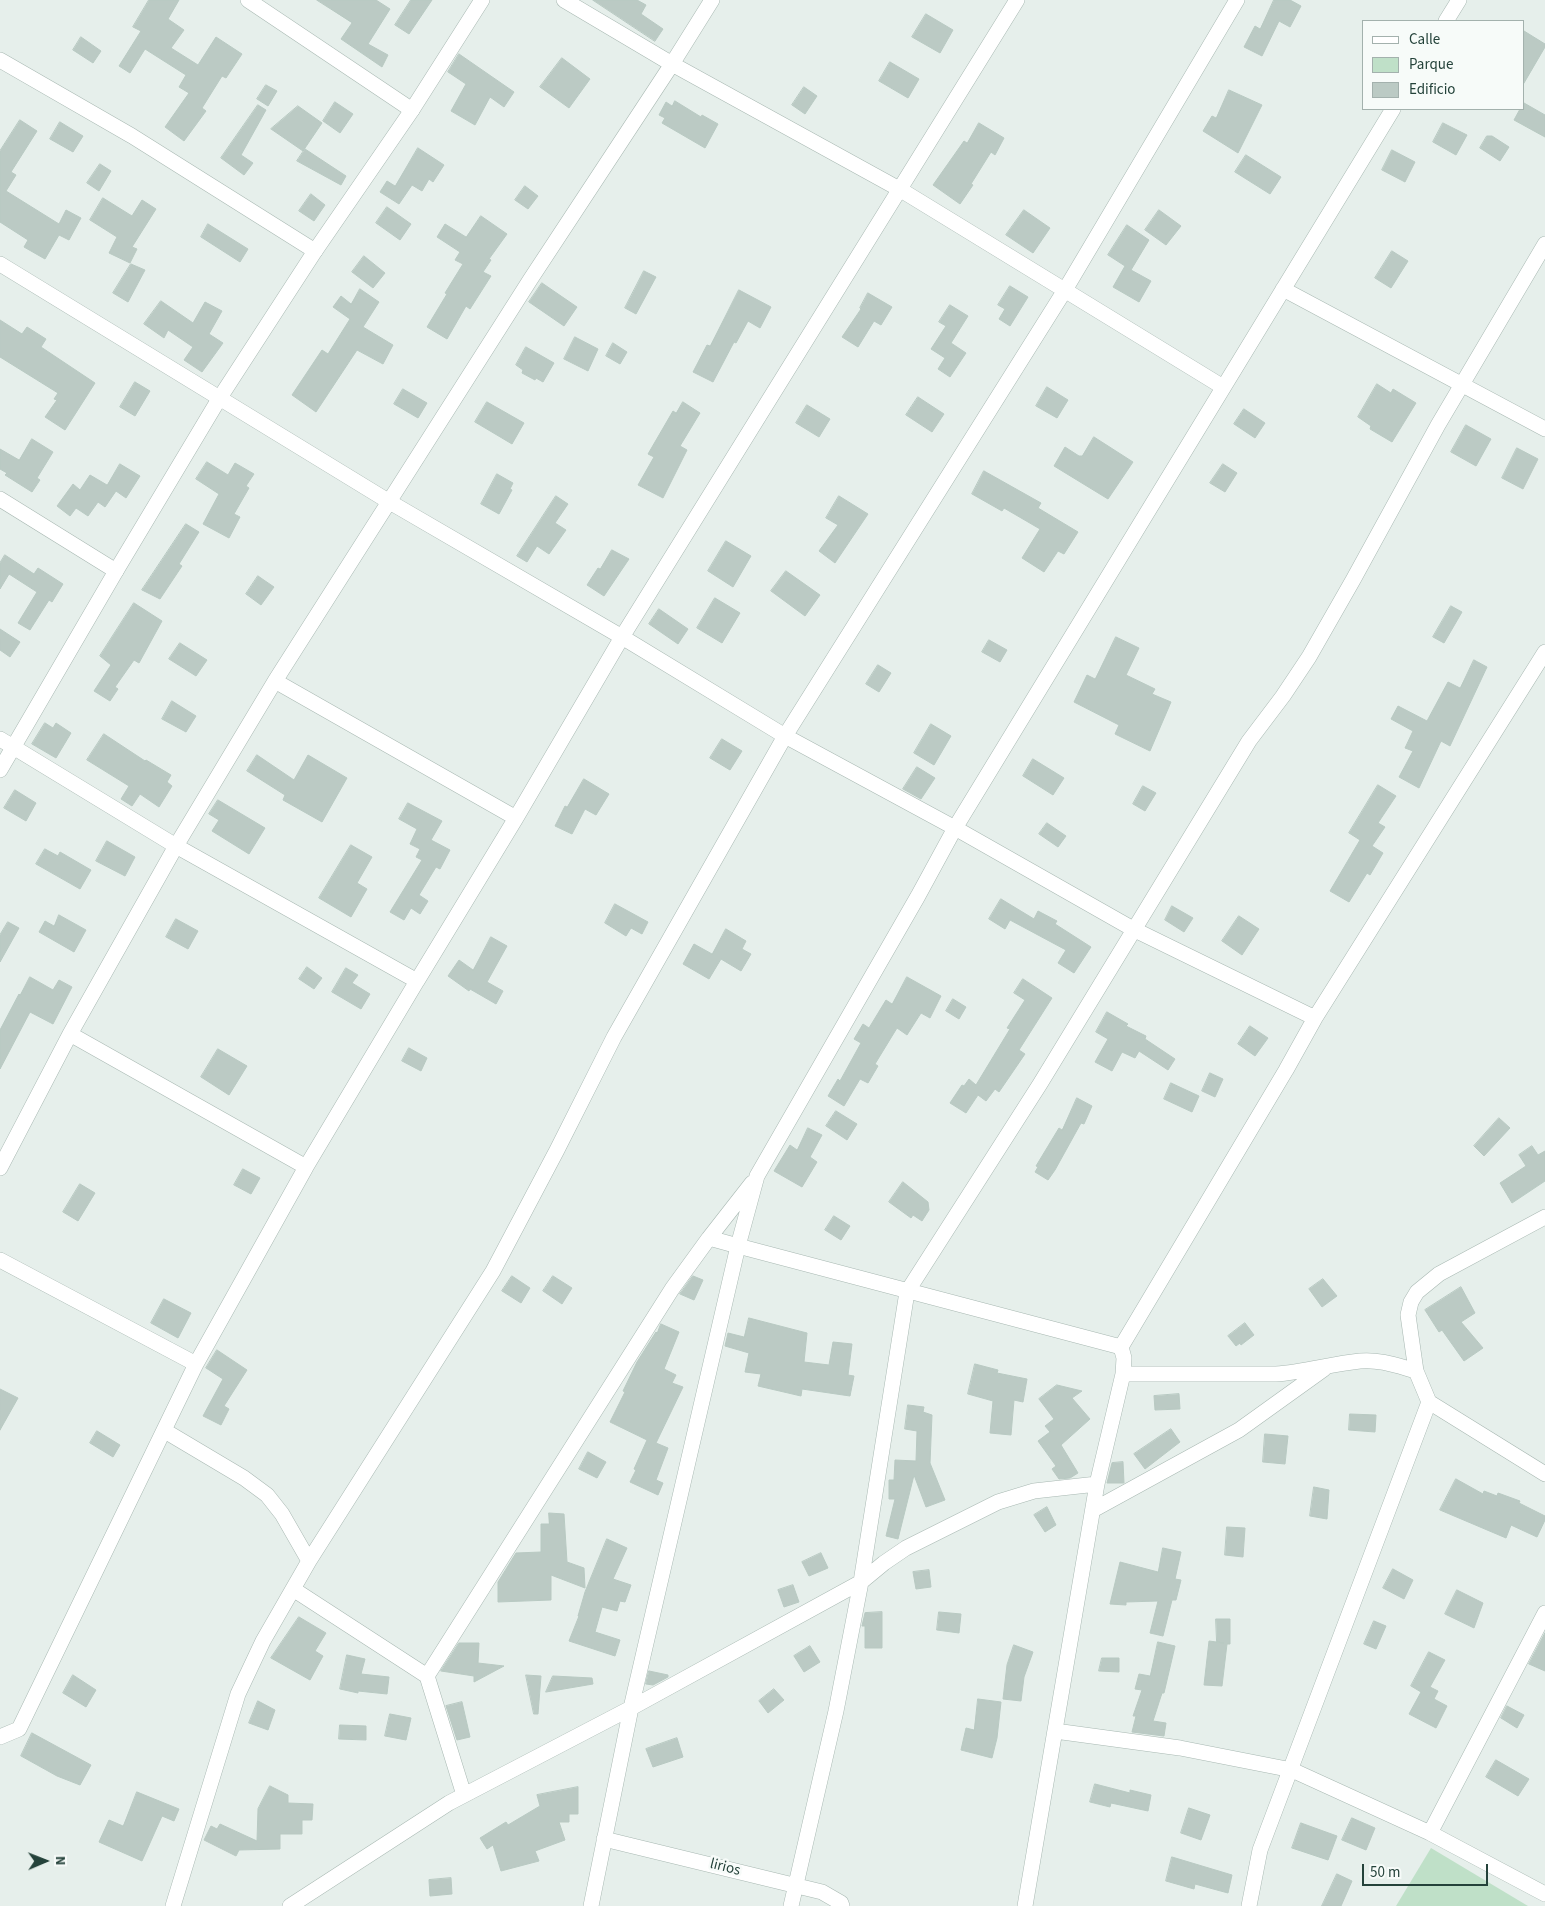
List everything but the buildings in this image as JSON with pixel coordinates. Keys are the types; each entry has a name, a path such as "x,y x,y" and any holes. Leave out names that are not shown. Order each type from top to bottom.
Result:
{"street":[{"path":"248,0 412,110"},
{"path":"0,770 6,743 116,571 219,399 316,251 412,110 482,0"},
{"path":"564,0 672,64 901,190 1223,387"},
{"path":"0,1168 70,1034 176,846 275,680 530,280 712,0"},
{"path":"0,1737 19,1729 196,1364 306,1168 622,637 901,190 1017,0"},
{"path":"173,1906 238,1694 263,1641 309,1561 493,1271 557,1150 614,1036 785,736 1065,290 1237,0"},
{"path":"1447,20 1460,0"},
{"path":"0,60 132,136 316,251"},
{"path":"427,1676 672,1289 757,1176 955,828 1392,110"},
{"path":"791,1906 836,1710 860,1582 908,1292 1040,1084 1248,741 1284,696 1309,657 1462,383 1545,244"},
{"path":"0,264 388,501 622,637 785,736 955,828 1133,929 1315,1018"},
{"path":"1283,289 1545,429"},
{"path":"0,499 116,571"},
{"path":"1024,1906 1097,1484 1123,1374 1124,1358 1121,1347 1315,1018 1545,652"},
{"path":"275,680 516,818"},
{"path":"6,743 176,846 417,981"},
{"path":"70,1034 306,1168"},
{"path":"591,1906 631,1708 738,1246 757,1176"},
{"path":"1545,1217 1439,1274 1417,1292 1411,1302 1408,1315 1416,1371 1429,1402 1545,1474"},
{"path":"709,1238 1121,1347"},
{"path":"0,1260 196,1364"},
{"path":"1123,1374 1276,1374 1301,1372 1361,1360 1391,1363 1416,1371"},
{"path":"1093,1510 1239,1430 1328,1367"},
{"path":"1249,1906 1260,1850 1292,1770 1429,1402"},
{"path":"165,1430 244,1478 267,1495 282,1514 309,1561"},
{"path":"290,1906 449,1803 631,1708 860,1582 906,1548 998,1502 1034,1491 1097,1484"},
{"path":"293,1589 427,1676 464,1795"},
{"path":"1430,1833 1545,1613"},
{"path":"1054,1731 1180,1748 1292,1770 1430,1833 1545,1894"},
{"name":"lirios","path":"604,1839 822,1892 842,1906"}],"green space":[{"path":"1431,1848 1528,1906 1396,1906"}]}
